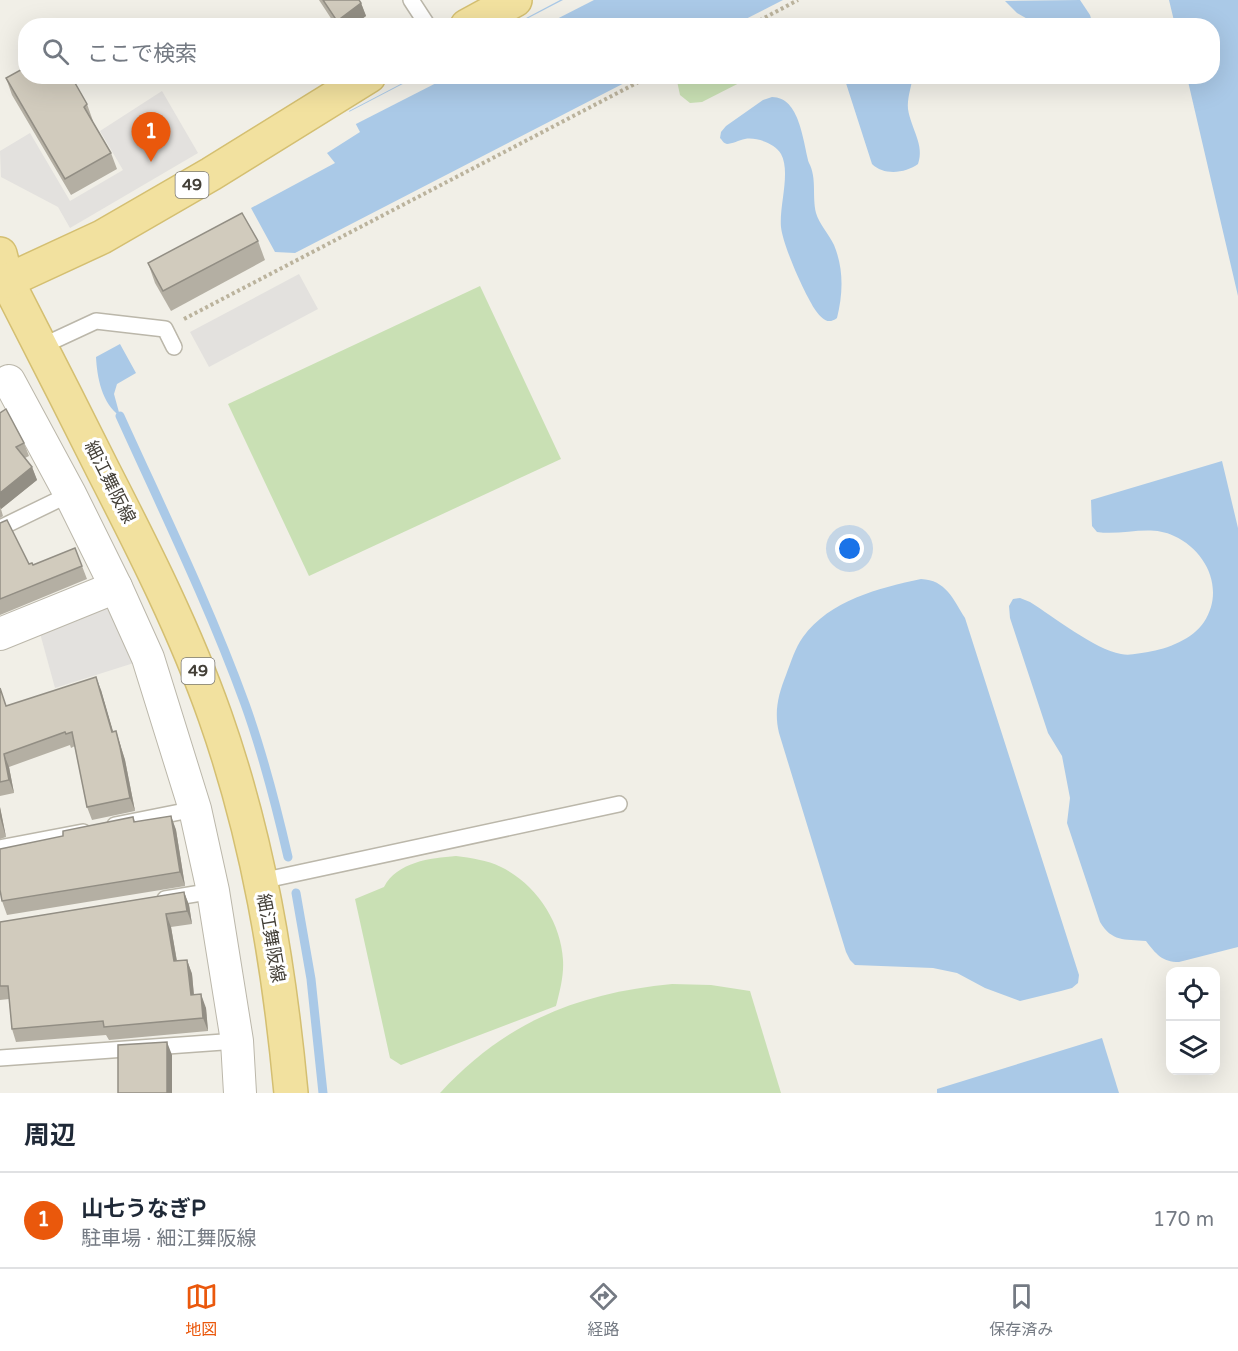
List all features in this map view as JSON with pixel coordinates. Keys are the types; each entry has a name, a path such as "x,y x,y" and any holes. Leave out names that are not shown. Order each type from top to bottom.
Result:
{"main road":[{"path":"482,18 515,0"},
{"name":"細江舞阪線","path":"291,1093 279,984 261,881 232,768 191,654 151,563 2,270 102,237 211,174 356,84"}],"street":[{"path":"4,381 70,494 148,658 195,809 213,891 237,1041 240,1093"},
{"path":"0,634 116,587"}],"lane":[{"path":"411,0 423,18"},
{"path":"40,346 96,321 165,329 174,347"},
{"path":"0,528 70,494"},
{"path":"261,881 619,804"},
{"path":"0,848 195,809"},
{"path":"154,901 213,891"},
{"path":"0,1058 237,1041"}],"path":[{"path":"764,18 798,0"},
{"path":"165,329 635,84"}],"green space":[{"path":"678,84 737,84 702,102 690,103 680,95"},
{"path":"480,286 561,459 309,576 228,404"},
{"path":"456,856 485,861 514,874 535,894 552,918 563,960 556,1006 401,1065 390,1058 355,899 384,887 397,872 415,863"},
{"path":"672,984 711,985 750,991 781,1093 440,1093 490,1047 545,1015 605,995"}],"shaded area":[{"path":"162,91 198,153 70,228 58,207 1,177 0,151 30,133 70,201 123,170 100,131"},
{"path":"299,274 318,309 209,367 190,332"},
{"path":"108,597 137,662 55,688 38,626"}],"water":[{"path":"560,0 783,0 748,18 526,18"},
{"path":"1080,0 1091,18 1026,18 1005,1"},
{"path":"1169,0 1238,0 1238,296 1189,84 1220,84 1220,18 1173,18"},
{"path":"401,84 622,84 295,253 275,252 251,208 335,163 327,153 360,132 349,111"},
{"path":"846,84 912,84 908,109 919,144 918,164 901,171 889,172 872,164"},
{"path":"772,97 789,104 799,122 813,175 816,213 837,254 842,282 837,318 831,321 825,320 811,304 786,246 781,227 785,170 781,154 770,144 760,140 745,139 727,144 720,138 726,126 763,100"},
{"path":"120,344 136,373 117,384 114,394 120,416 109,405 105,397 99,381 96,357"},
{"path":"1222,461 1238,528 1238,947 1173,962 1160,956 1146,941 1114,936 1100,922 1067,823 1070,798 1062,756 1048,733 1010,618 1009,606 1013,599 1020,598 1030,602 1074,632 1099,646 1121,654 1131,655 1155,651 1186,638 1199,628 1210,610 1213,597 1212,585 1204,561 1186,543 1165,533 1156,531 1097,532 1092,526 1091,500"},
{"path":"921,579 930,580 943,587 965,618 1079,975 1078,983 1072,988 1020,1001 985,988 957,973 933,968 855,965 846,952 779,733 777,711 779,697 795,650 814,624 841,605 856,598"},
{"path":"1102,1038 1119,1093 937,1093 937,1089"}],"pier":[{"path":"563,0 594,0 559,18 528,18"},
{"path":"403,84 434,84 354,125 347,113"}],"building":[{"path":"323,0 359,0 361,3 341,18 335,18"},
{"path":"18,71 18,84 76,84 87,104 84,107 111,153 65,179 6,78"},
{"path":"242,213 258,241 163,291 148,263"},
{"path":"6,409 24,443 16,447 32,467 0,493 0,413"},
{"path":"7,520 29,564 33,565 75,548 82,566 0,599 0,523"},
{"path":"96,677 112,732 116,731 130,798 87,807 72,732 66,734 65,732 4,754 9,780 0,782 0,688 6,706"},
{"path":"171,816 180,872 2,901 0,849 63,836 63,831 133,817 134,822"},
{"path":"184,892 187,911 166,914 174,961 187,960 191,995 201,994 203,1018 104,1027 103,1021 12,1029 8,986 0,986 0,922"},
{"path":"167,1042 167,1093 118,1093 118,1045"}],"waterway":[{"path":"120,416 185,558 231,667 252,723 288,857"},
{"path":"296,893 311,979 323,1093"}],"place":[{"name":"山七うなぎP","path":"151,162"}]}
